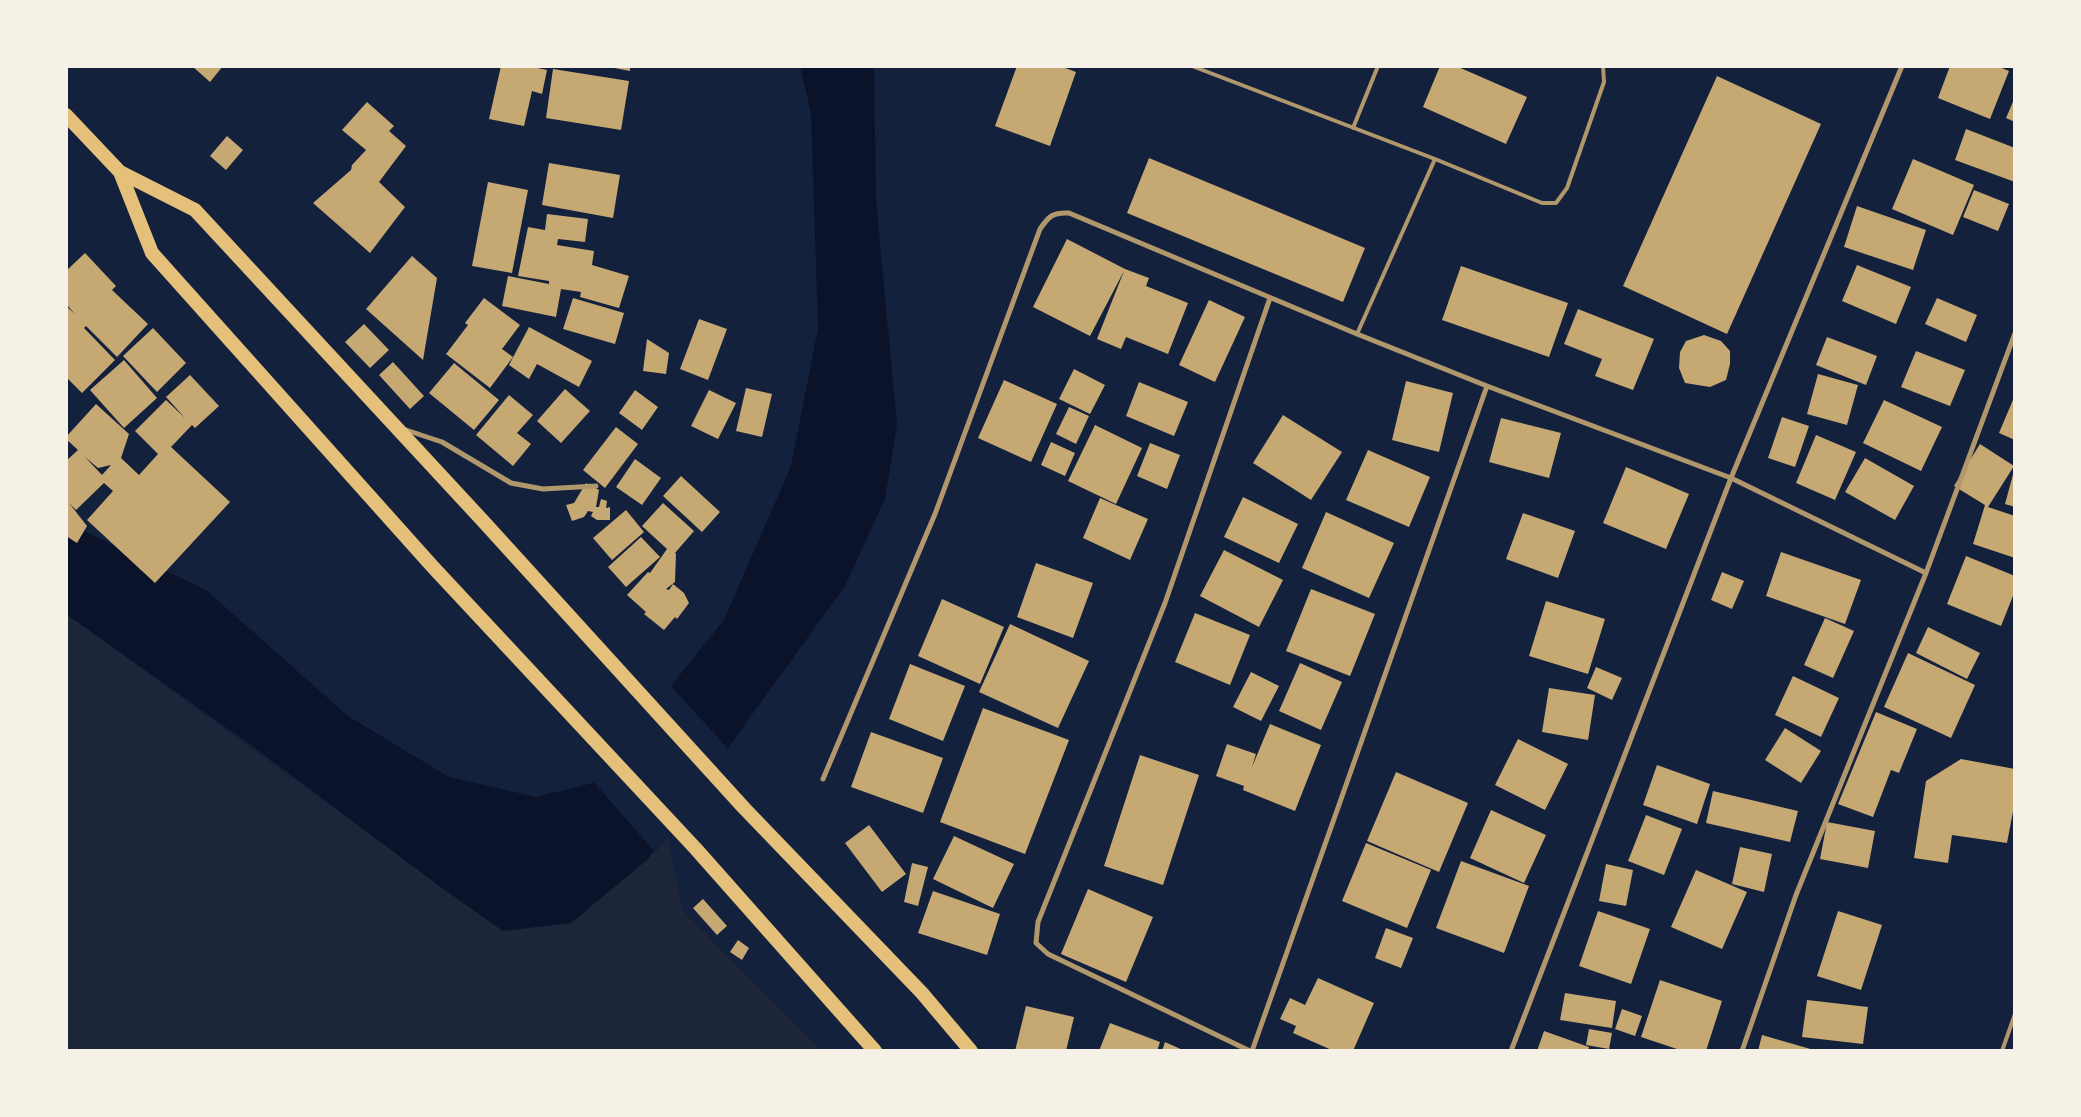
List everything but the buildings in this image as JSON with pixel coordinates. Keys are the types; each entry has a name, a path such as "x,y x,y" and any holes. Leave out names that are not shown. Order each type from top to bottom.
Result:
{"highway":[{"path":"66,115 120,172 195,210 396,426 744,808 922,993 971,1051"},
{"path":"120,172 152,253 432,566 696,849 875,1051"}],"street":[{"path":"1511,1051 1731,478 1902,66"},
{"path":"823,779 934,514 1040,229 1046,220 1056,212 1069,213 1270,298 1487,386 1731,478 1926,573"},
{"path":"1270,298 1165,603 1038,922 1036,934 1036,943 1048,954 1251,1051 1487,386"},
{"path":"1742,1051 1796,895 1926,573 2015,333"},
{"path":"396,426 442,442 511,483 543,489 596,486"}],"lane":[{"path":"1192,66 1435,159 1542,203 1556,203 1568,188 1604,82 1604,66"},
{"path":"1353,128 1378,66"},
{"path":"1357,334 1435,159"},
{"path":"2002,1051 2015,1014"}],"shaded area":[{"path":"800,66 874,66 876,199 897,425 885,499 845,586 647,860 571,923 503,931 442,888 255,748 66,614 66,522 206,590 348,716 449,777 536,797 593,783 724,620 791,466 818,328 811,113"},
{"path":"66,614 503,931 647,860 667,833 683,911 822,1051 66,1051"}],"pier":[{"path":"669,684 730,751 656,853 592,780"}]}
